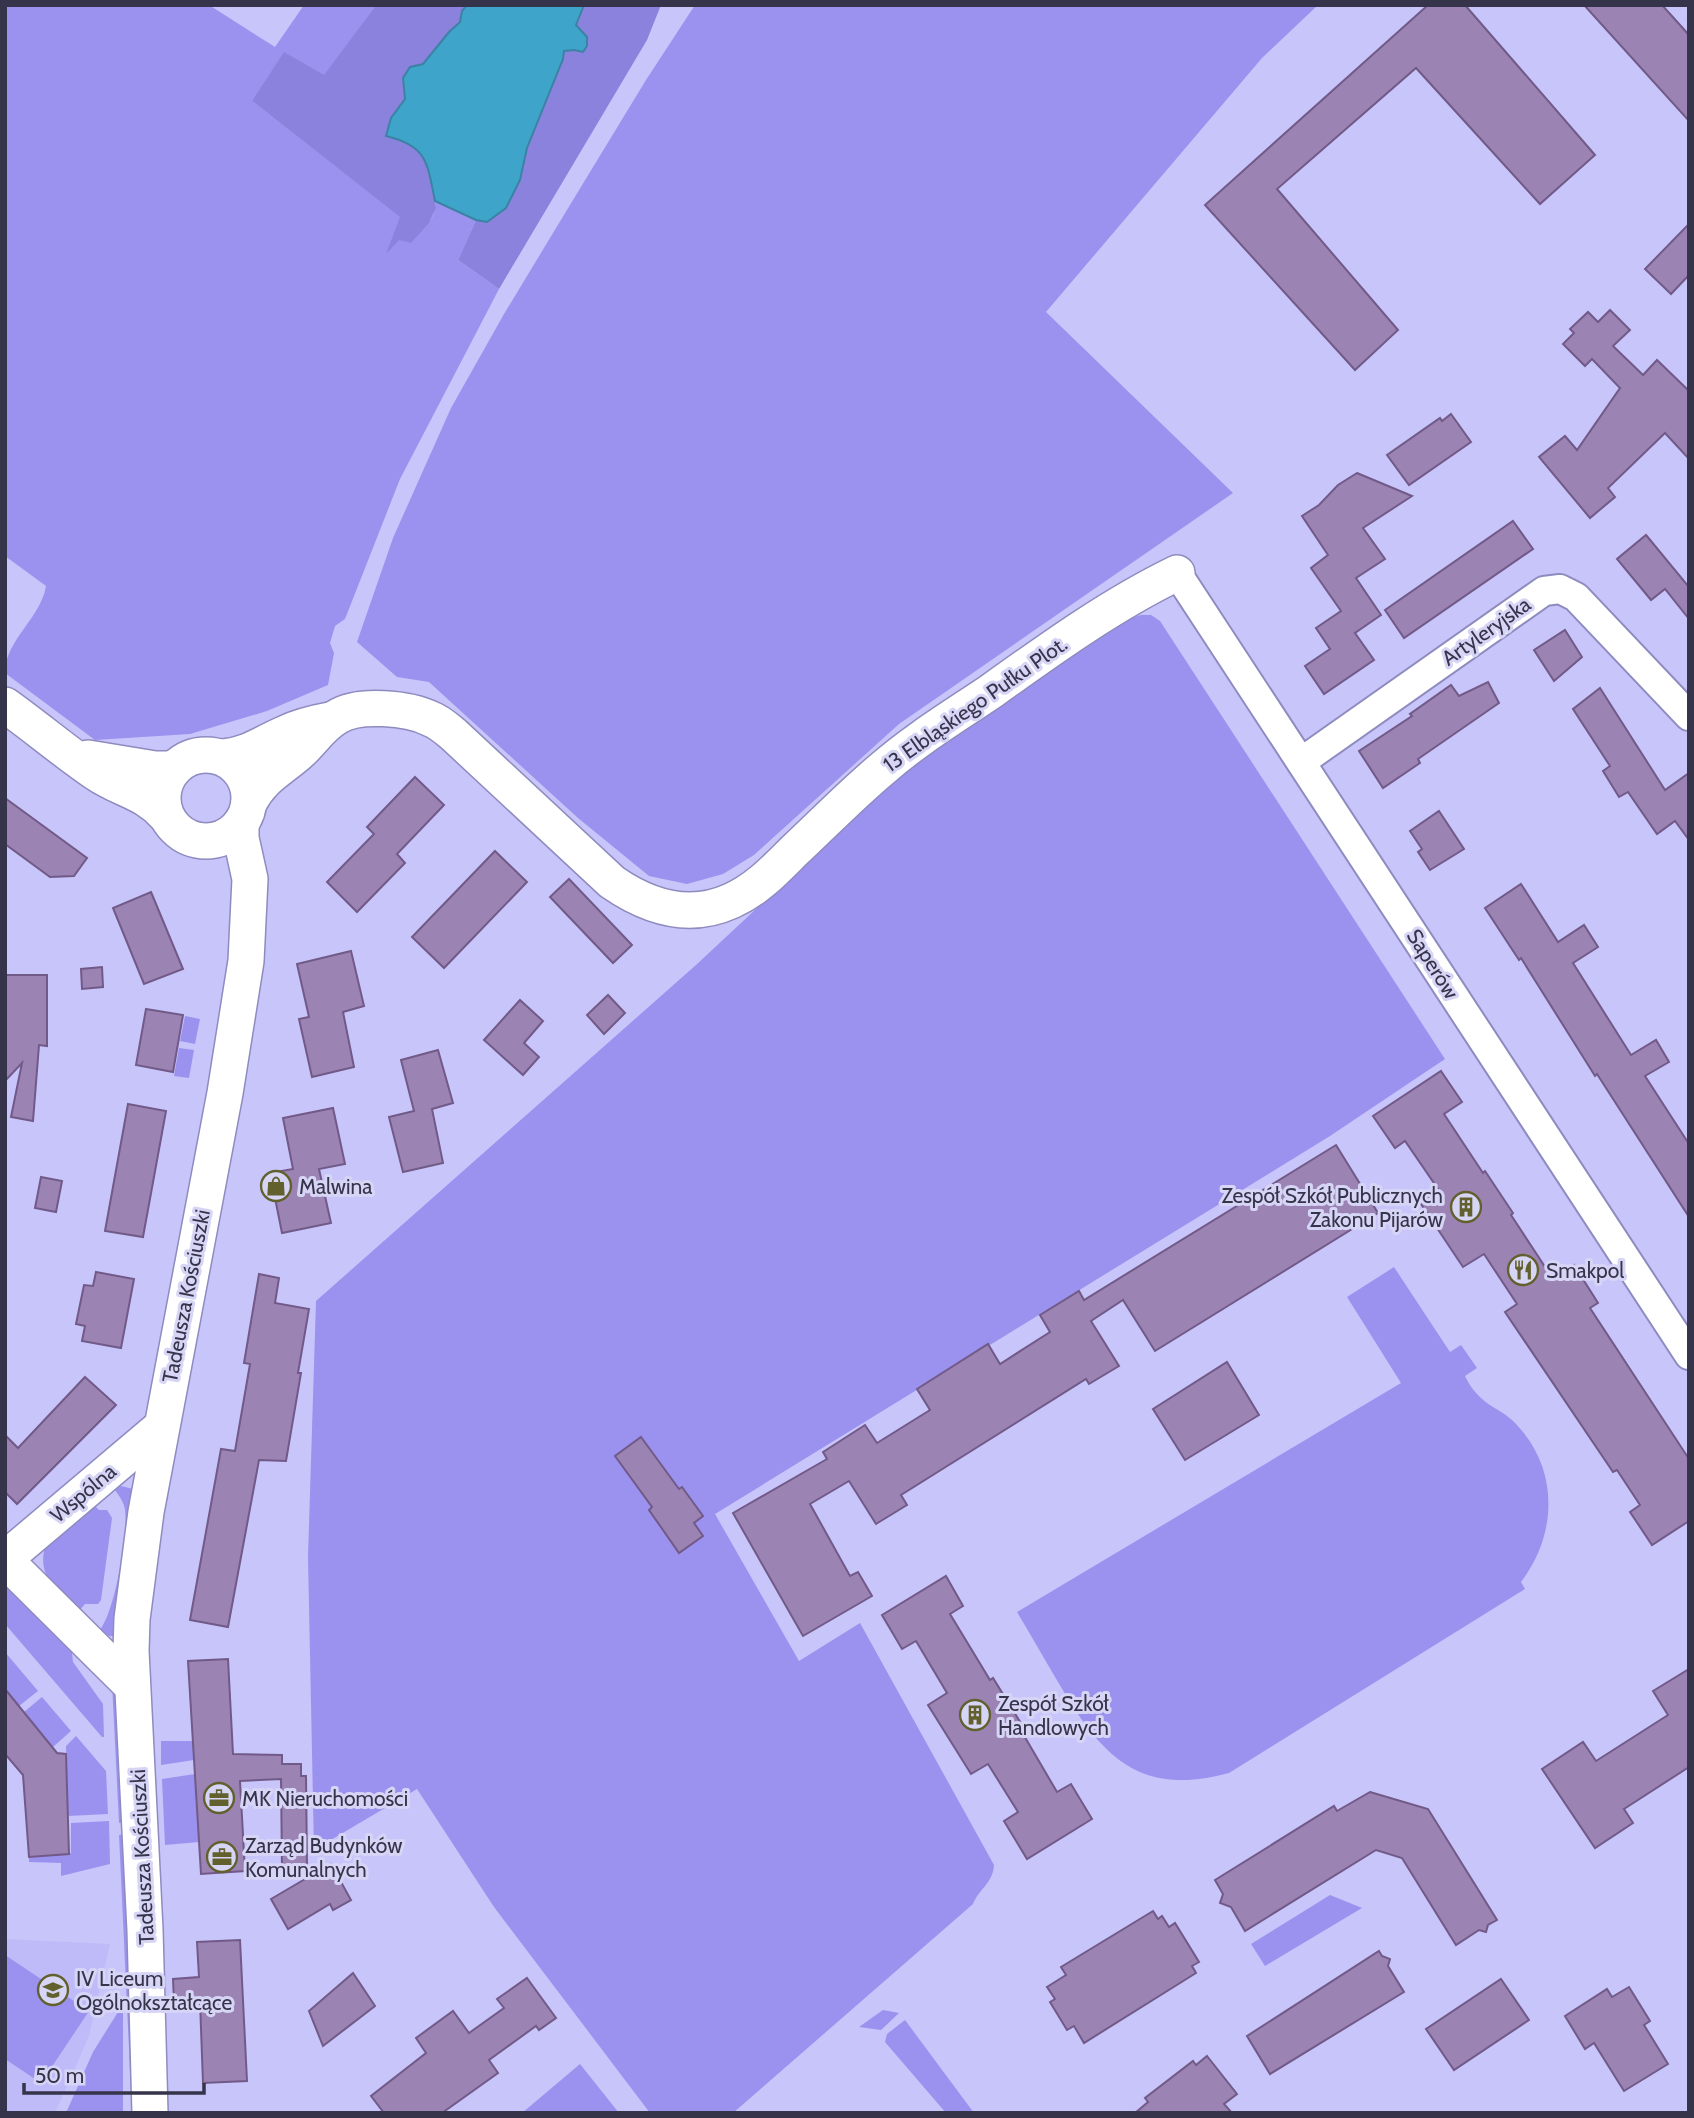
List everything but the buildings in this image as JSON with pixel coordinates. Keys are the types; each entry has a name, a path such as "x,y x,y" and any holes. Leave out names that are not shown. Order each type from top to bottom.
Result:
{"street":[{"name":"13 Elbląskiego Pułku Plot.","path":"222,757 238,756 296,728 333,719 354,709 402,711 431,719 462,742 612,882 631,896 670,910 704,909 732,901 759,885 879,771 905,750 1054,647 1145,589 1177,573"},
{"name":"Saperów","path":"1177,573 1689,1355"},
{"name":"Artyleryjska","path":"1301,762 1544,591 1552,589 1576,597 1689,716"},
{"path":"5,705 113,783 146,797 189,839 200,841 223,838 233,832 245,813 246,781 232,763 222,757 201,754 191,757 173,769 163,791 165,815"},
{"name":"13 Elbląskiego Pułku Plot.","path":"245,813 264,779 298,754 333,719"},
{"path":"74,756 155,769 173,769"},
{"name":"Tadeusza Kościuszki","path":"150,2113 145,1930 132,1686 132,1619 146,1512 225,1093 246,961 250,878 241,838 245,813"},
{"path":"200,841 218,858 248,908"},
{"name":"Wspólna","path":"5,1560 161,1427"},
{"path":"5,1560 132,1686"}],"shaded area":[{"path":"5,5 209,5 275,47 304,5 376,5 324,76 252,101 420,232 432,218 435,201 476,220 458,260 499,289 400,479 345,619 335,626 330,643 334,653 328,685 267,711 190,734 95,740 5,673 11,650 43,598 46,586 5,556"},
{"path":"376,5 467,5 462,11 460,22 423,64 403,78 405,99 391,118 386,136 407,141 427,161 436,208 429,223 411,243 399,240 386,254 400,217 252,101 284,52 324,75"},
{"path":"584,5 661,5 647,40 499,289 458,260 476,220 487,222 506,208 520,180 527,148 564,51 574,50 582,30 576,25"},
{"path":"695,5 1318,5 1262,58 1046,312 1233,493 899,724 754,855 723,874 687,884 649,876 578,818 429,682 397,677 357,642 393,538 451,408 573,200"},
{"path":"1151,615 1160,621 1445,1059 1330,1136 715,1514 799,1661 860,1623 994,1865 991,1877 973,1904 733,2113 650,2113 494,1907 417,1789 314,1850 308,1557 316,1301 696,965 918,758 1131,618"},
{"path":"185,1016 200,1019 195,1044 180,1041"},
{"path":"179,1048 194,1050 189,1078 174,1076"},
{"path":"1394,1267 1450,1352 1461,1345 1477,1368 1465,1376 1473,1390 1512,1420 1539,1457 1546,1478 1547,1521 1542,1542 1521,1582 1525,1589 1229,1773 1198,1779 1172,1780 1148,1775 1128,1766 1109,1752 1077,1712 1017,1612 1401,1383 1347,1297"},
{"path":"121,1486 133,1489 114,1636 109,1636 100,1630 111,1606 122,1554 125,1510 115,1490"},
{"path":"94,1505 99,1510 107,1510 112,1518 101,1600 98,1604 85,1604 79,1611 50,1582 43,1555 46,1544"},
{"path":"5,1584 71,1644 73,1662 103,1704 104,1737 5,1624"},
{"path":"5,1652 38,1691 19,1706 5,1689"},
{"path":"112,1683 118,1697 128,1822 119,1823"},
{"path":"42,1697 71,1731 53,1747 24,1712"},
{"path":"76,1736 106,1771 108,1814 68,1816 66,1746"},
{"path":"161,1741 193,1741 194,1760 161,1765"},
{"path":"195,1774 199,1842 165,1845 162,1779"},
{"path":"109,1821 110,1864 61,1876 61,1863 29,1862 29,1857 71,1853 71,1823"},
{"path":"129,1834 141,2113 132,2113 119,1835"},
{"path":"1330,1895 1362,1908 1265,1966 1251,1944"},
{"name":"IV Liceum Ogólnokształcące","path":"5,1939 110,1944 89,2036 55,2113 5,2113"},
{"path":"5,1955 89,2011 41,2083 5,2059"},
{"path":"123,2004 123,2113 66,2113 93,2052"},
{"path":"883,2010 899,2013 881,2030 859,2027"},
{"path":"905,2020 974,2113 946,2113 885,2042 887,2034"},
{"path":"580,2064 619,2113 522,2113"}],"water":[{"path":"467,5 584,5 576,25 587,37 587,46 583,52 564,51 527,148 520,180 506,208 487,222 476,220 435,201 427,166 418,151 400,140 386,136 391,118 405,99 403,78 410,67 423,64 460,22 462,11"}],"place":[{"name":"Malwina","path":"276,1186"},
{"name":"Zespół Szkół Publicznych Zakonu Pijarów","path":"1466,1207"},
{"name":"Smakpol","path":"1523,1270"},
{"name":"Zespół Szkół Handlowych","path":"975,1715"},
{"name":"MK Nieruchomości","path":"219,1798"},
{"name":"Zarząd Budynków Komunalnych","path":"222,1857"},
{"name":"IV Liceum Ogólnokształcące","path":"53,1990"}]}
